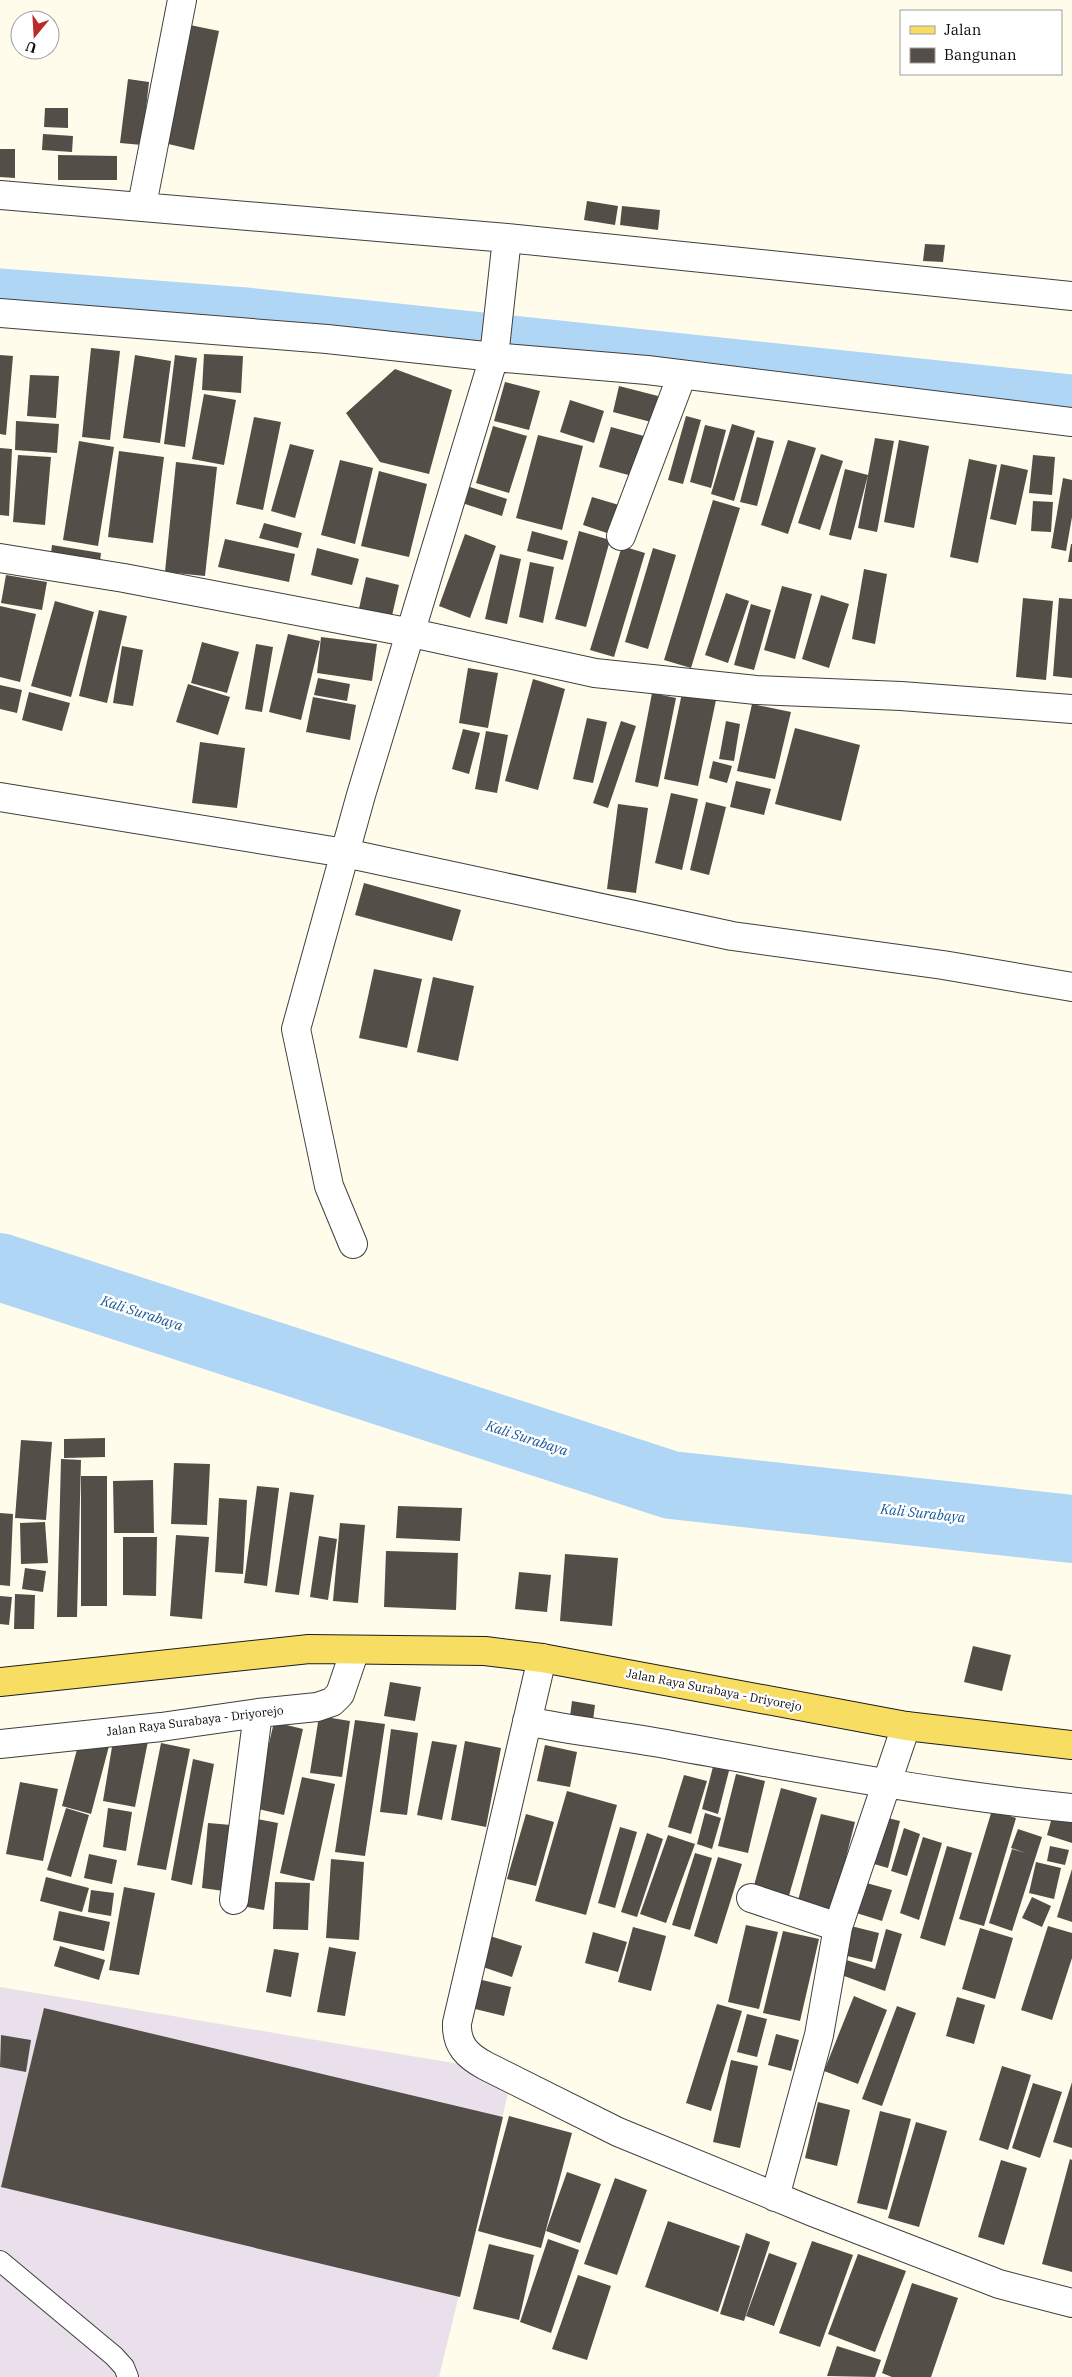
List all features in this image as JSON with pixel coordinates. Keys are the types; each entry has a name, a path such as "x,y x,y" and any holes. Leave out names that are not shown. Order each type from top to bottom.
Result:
{"main road":[{"name":"Jalan Raya Surabaya - Driyorejo","path":"0,1682 308,1649 485,1651 542,1658 906,1726 1072,1746"}],"street":[{"path":"142,205 182,0"},
{"path":"0,194 142,205 507,246 1072,296"},
{"path":"353,1244 329,1186 296,1029 345,853 496,349 507,246"},
{"path":"0,313 327,339 496,349 682,375 1072,422"},
{"path":"622,536 682,375"},
{"path":"0,558 124,578 412,633 595,673 756,690 901,696 1072,709"},
{"path":"0,797 345,853 732,936 943,965 1072,986"},
{"name":"Jalan Raya Surabaya - Driyorejo","path":"0,1744 161,1727 258,1713 317,1707 332,1702 340,1694 355,1650"},
{"path":"542,1658 457,2023 456,2035 460,2044 475,2060 618,2132 774,2197 1000,2284 1072,2303"},
{"path":"234,1900 258,1713"},
{"path":"527,1721 886,1783 1072,1808"},
{"path":"774,2197 819,2036 838,1927 906,1726"},
{"path":"751,1898 838,1927"}],"lane":[{"path":"0,2261 114,2356 124,2366 128,2377"}],"shaded area":[{"path":"0,1987 513,2073 439,2377 0,2377"}],"building":[{"path":"190,25 219,31 194,150 164,143"},
{"path":"128,79 149,82 142,145 120,143"},
{"path":"45,108 68,108 68,128 44,127"},
{"path":"43,134 73,136 72,152 42,150"},
{"path":"0,149 15,149 15,178 0,177"},
{"path":"58,155 117,156 117,180 58,180"},
{"path":"587,201 618,206 615,225 584,220"},
{"path":"622,206 660,210 658,230 620,225"},
{"path":"925,244 945,245 943,262 923,261"},
{"path":"91,348 120,351 110,440 82,437"},
{"path":"204,354 243,356 241,393 202,390"},
{"path":"0,355 13,356 6,435 0,434"},
{"path":"135,355 171,361 160,443 123,438"},
{"path":"175,355 197,358 185,447 164,444"},
{"path":"395,369 452,390 429,474 380,462 346,413"},
{"path":"30,375 59,376 56,418 27,416"},
{"path":"505,382 540,391 529,430 494,421"},
{"path":"619,386 658,396 651,422 613,412"},
{"path":"204,394 236,400 224,465 192,459"},
{"path":"570,400 604,411 594,443 560,432"},
{"path":"686,416 701,420 683,484 668,480"},
{"path":"254,417 281,422 263,510 236,504"},
{"path":"16,421 59,424 57,453 15,450"},
{"path":"732,424 755,431 734,501 711,494"},
{"path":"705,425 726,430 711,488 690,482"},
{"path":"493,426 527,436 509,493 476,483"},
{"path":"611,427 644,436 632,476 599,467"},
{"path":"538,435 583,446 562,530 516,518"},
{"path":"757,437 774,441 757,506 740,502"},
{"path":"875,438 894,441 877,532 858,528"},
{"path":"788,440 816,448 788,534 761,525"},
{"path":"899,440 929,446 914,528 884,522"},
{"path":"79,441 114,447 98,546 63,540"},
{"path":"290,444 314,450 295,518 271,511"},
{"path":"0,448 12,449 9,516 0,515"},
{"path":"119,451 164,457 153,543 108,537"},
{"path":"821,454 843,461 820,530 798,523"},
{"path":"18,455 51,457 45,525 13,522"},
{"path":"1033,455 1055,457 1052,495 1029,493"},
{"path":"969,459 997,465 978,563 950,557"},
{"path":"340,460 373,468 355,544 321,535"},
{"path":"176,462 217,467 205,576 165,572"},
{"path":"1001,464 1028,470 1016,525 990,519"},
{"path":"845,469 868,475 851,540 829,535"},
{"path":"379,471 427,484 409,557 361,546"},
{"path":"1063,478 1072,480 1072,517 1066,551 1051,548"},
{"path":"467,486 507,499 502,516 462,503"},
{"path":"592,497 619,505 610,534 583,525"},
{"path":"713,500 740,508 691,668 664,660"},
{"path":"1033,501 1053,502 1051,532 1031,531"},
{"path":"264,523 302,533 298,548 259,538"},
{"path":"532,531 568,541 563,560 527,551"},
{"path":"579,531 610,540 586,627 555,619"},
{"path":"465,534 496,546 470,618 439,606"},
{"path":"225,539 295,554 289,582 218,567"},
{"path":"1071,544 1072,562 1068,562"},
{"path":"52,545 101,553 100,561 51,553"},
{"path":"622,546 645,553 614,657 590,650"},
{"path":"317,548 359,559 352,585 311,575"},
{"path":"653,548 676,555 648,649 625,642"},
{"path":"500,554 521,559 507,624 485,619"},
{"path":"530,562 554,567 543,623 519,617"},
{"path":"864,569 887,574 875,644 852,639"},
{"path":"6,575 47,582 42,610 1,603"},
{"path":"366,577 399,585 391,620 358,613"},
{"path":"782,586 812,594 795,659 764,650"},
{"path":"726,593 749,601 728,663 705,655"},
{"path":"821,595 849,604 829,668 802,659"},
{"path":"1023,598 1053,601 1046,680 1016,677"},
{"path":"1059,598 1072,599 1072,678 1053,676"},
{"path":"55,601 94,612 71,697 31,686"},
{"path":"751,604 771,610 754,670 734,665"},
{"path":"0,606 36,614 20,682 0,677"},
{"path":"99,610 127,616 107,703 79,696"},
{"path":"288,634 320,641 301,720 269,712"},
{"path":"321,637 377,644 372,681 317,673"},
{"path":"202,642 239,652 227,693 191,683"},
{"path":"256,644 273,647 262,712 245,709"},
{"path":"122,646 143,650 133,706 113,703"},
{"path":"468,668 498,673 488,728 459,723"},
{"path":"318,678 350,684 347,701 314,695"},
{"path":"533,679 565,689 538,790 505,781"},
{"path":"188,684 230,697 218,735 176,722"},
{"path":"0,685 22,690 17,713 0,709"},
{"path":"29,692 70,703 62,731 22,720"},
{"path":"652,693 676,698 658,787 635,782"},
{"path":"682,693 716,700 698,786 664,779"},
{"path":"313,697 356,705 350,740 306,732"},
{"path":"752,704 791,712 775,779 737,771"},
{"path":"587,718 607,722 593,783 573,779"},
{"path":"621,721 636,726 608,808 593,803"},
{"path":"726,721 740,724 734,761 719,759"},
{"path":"795,728 860,745 841,821 775,804"},
{"path":"463,729 480,733 469,774 452,769"},
{"path":"486,731 508,735 497,793 475,789"},
{"path":"200,742 245,748 237,808 192,803"},
{"path":"713,761 732,766 727,783 709,778"},
{"path":"736,781 771,789 764,815 730,807"},
{"path":"671,793 698,799 682,870 655,863"},
{"path":"706,802 726,807 709,875 690,870"},
{"path":"618,804 648,808 636,893 607,889"},
{"path":"364,883 461,910 452,941 355,915"},
{"path":"374,969 422,979 407,1048 359,1038"},
{"path":"433,977 474,986 458,1061 417,1052"},
{"path":"105,1438 105,1457 64,1458 64,1439"},
{"path":"21,1440 52,1442 46,1520 15,1518"},
{"path":"61,1459 81,1460 77,1617 57,1617"},
{"path":"174,1463 210,1464 207,1525 171,1524"},
{"path":"81,1476 107,1476 107,1606 81,1606"},
{"path":"153,1480 154,1533 114,1533 113,1481"},
{"path":"257,1486 279,1488 267,1586 244,1583"},
{"path":"290,1492 314,1495 299,1595 275,1592"},
{"path":"219,1498 247,1500 243,1574 215,1572"},
{"path":"398,1506 462,1508 460,1541 396,1538"},
{"path":"0,1513 13,1514 10,1586 0,1585"},
{"path":"45,1522 48,1563 21,1564 20,1523"},
{"path":"340,1523 365,1525 358,1603 333,1601"},
{"path":"176,1535 209,1537 202,1619 170,1616"},
{"path":"319,1536 337,1539 328,1600 310,1597"},
{"path":"123,1537 157,1537 156,1596 123,1595"},
{"path":"386,1551 458,1553 456,1610 384,1607"},
{"path":"565,1554 618,1558 612,1626 560,1621"},
{"path":"25,1568 46,1571 43,1592 22,1589"},
{"path":"519,1572 551,1575 547,1612 515,1609"},
{"path":"15,1594 35,1595 34,1629 14,1629"},
{"path":"0,1596 12,1597 9,1625 0,1624"},
{"path":"973,1646 1011,1655 1002,1691 964,1682"},
{"path":"390,1682 421,1687 415,1721 384,1716"},
{"path":"572,1701 595,1705 592,1728 569,1724"},
{"path":"319,1716 350,1721 342,1777 310,1773"},
{"path":"355,1720 385,1724 365,1856 335,1852"},
{"path":"274,1722 303,1729 284,1815 254,1808"},
{"path":"391,1729 418,1733 407,1815 380,1812"},
{"path":"114,1735 148,1741 135,1807 103,1801"},
{"path":"80,1738 109,1746 91,1814 62,1806"},
{"path":"432,1741 457,1745 442,1820 417,1815"},
{"path":"465,1741 501,1748 486,1827 451,1820"},
{"path":"161,1743 190,1749 166,1870 137,1865"},
{"path":"545,1745 577,1752 570,1787 537,1781"},
{"path":"193,1759 214,1764 192,1885 171,1880"},
{"path":"715,1759 731,1763 718,1814 702,1809"},
{"path":"736,1774 765,1781 748,1853 718,1846"},
{"path":"684,1775 707,1781 691,1834 668,1827"},
{"path":"302,1777 335,1784 314,1881 280,1873"},
{"path":"20,1782 58,1789 43,1861 6,1854"},
{"path":"781,1788 817,1798 788,1899 753,1889"},
{"path":"567,1791 617,1805 586,1915 535,1901"},
{"path":"66,1808 89,1815 71,1877 47,1870"},
{"path":"108,1808 132,1812 126,1851 103,1847"},
{"path":"992,1810 1016,1818 984,1926 959,1919"},
{"path":"705,1813 721,1818 712,1849 697,1844"},
{"path":"526,1814 554,1822 536,1886 507,1879"},
{"path":"821,1814 855,1822 832,1913 797,1904"},
{"path":"1053,1814 1072,1821 1072,1843 1047,1835"},
{"path":"880,1816 900,1821 888,1868 867,1862"},
{"path":"257,1819 278,1823 264,1910 241,1906"},
{"path":"208,1823 231,1825 224,1891 202,1888"},
{"path":"620,1827 637,1832 615,1908 598,1903"},
{"path":"904,1828 920,1834 907,1876 891,1871"},
{"path":"1018,1829 1042,1837 1012,1931 989,1923 1012,1849 1026,1853 1011,1848"},
{"path":"647,1833 663,1839 637,1917 621,1912"},
{"path":"668,1835 695,1844 666,1923 640,1914"},
{"path":"923,1837 942,1843 919,1920 900,1913"},
{"path":"947,1846 972,1853 945,1946 920,1938"},
{"path":"1050,1846 1069,1850 1065,1865 1047,1861"},
{"path":"695,1853 712,1858 690,1930 672,1925"},
{"path":"89,1854 117,1860 112,1884 84,1878"},
{"path":"718,1857 742,1864 717,1944 694,1936"},
{"path":"331,1859 364,1862 359,1940 326,1938"},
{"path":"1036,1862 1061,1868 1054,1899 1029,1893"},
{"path":"1072,1869 1072,1922 1057,1917"},
{"path":"46,1877 89,1888 82,1912 40,1901"},
{"path":"859,1881 892,1890 882,1921 850,1911"},
{"path":"275,1882 310,1883 308,1930 273,1929"},
{"path":"124,1887 155,1893 139,1975 109,1970"},
{"path":"91,1890 114,1893 111,1916 88,1912"},
{"path":"1032,1897 1051,1906 1042,1927 1022,1918"},
{"path":"59,1911 110,1922 104,1951 53,1940"},
{"path":"746,1925 778,1932 759,2009 728,2002"},
{"path":"851,1926 879,1933 872,1962 843,1955"},
{"path":"1048,1926 1072,1933 1072,1958 1052,2020 1021,2010"},
{"path":"633,1927 666,1936 651,1991 618,1982"},
{"path":"980,1928 1013,1938 995,1999 962,1989"},
{"path":"886,1929 902,1934 885,1991 836,1973 840,1958 875,1969"},
{"path":"783,1931 819,1939 800,2021 763,2013"},
{"path":"593,1932 627,1942 618,1972 585,1963"},
{"path":"490,1936 522,1946 512,1977 480,1966"},
{"path":"60,1946 105,1960 99,1980 54,1966"},
{"path":"329,1947 356,1952 345,2016 317,2012"},
{"path":"274,1949 299,1953 291,1997 266,1992"},
{"path":"478,1979 511,1987 504,2016 471,2008"},
{"path":"854,1996 887,2010 858,2084 824,2071"},
{"path":"957,1997 985,2005 974,2044 946,2036"},
{"path":"717,2004 742,2011 711,2111 686,2103"},
{"path":"897,2006 916,2013 882,2106 862,2099"},
{"path":"44,2008 503,2117 460,2297 1,2187"},
{"path":"747,2014 767,2019 757,2057 737,2052"},
{"path":"776,2034 799,2040 791,2071 768,2065"},
{"path":"1,2035 31,2040 26,2072 0,2067"},
{"path":"731,2060 758,2066 740,2148 713,2142"},
{"path":"1002,2066 1031,2075 1008,2150 979,2140"},
{"path":"1072,2082 1072,2148 1053,2142"},
{"path":"1033,2083 1062,2092 1040,2158 1012,2148"},
{"path":"818,2102 850,2110 837,2166 805,2158"},
{"path":"880,2111 911,2119 887,2210 857,2203"},
{"path":"509,2116 572,2133 541,2248 478,2231"},
{"path":"916,2122 947,2131 919,2227 888,2218"},
{"path":"1070,2159 1072,2160 1072,2272 1042,2264"},
{"path":"1001,2160 1027,2168 1004,2245 978,2237"},
{"path":"567,2172 601,2184 580,2243 546,2231"},
{"path":"615,2178 647,2190 617,2275 584,2264"},
{"path":"668,2221 740,2246 718,2312 645,2287"},
{"path":"746,2233 770,2242 744,2321 720,2314"},
{"path":"548,2239 579,2250 551,2333 520,2322"},
{"path":"812,2241 853,2255 820,2347 779,2333"},
{"path":"489,2244 534,2255 519,2320 473,2309"},
{"path":"769,2253 797,2263 774,2326 746,2316"},
{"path":"858,2254 906,2271 875,2352 828,2334"},
{"path":"578,2275 611,2286 587,2360 552,2349"},
{"path":"912,2283 958,2298 931,2377 892,2377 882,2373"},
{"path":"837,2346 881,2360 875,2377 827,2376"}],"waterway":[{"path":"0,288 246,307 1072,394"},
{"name":"Kali Surabaya","path":"0,1267 671,1485 1072,1529"}]}
